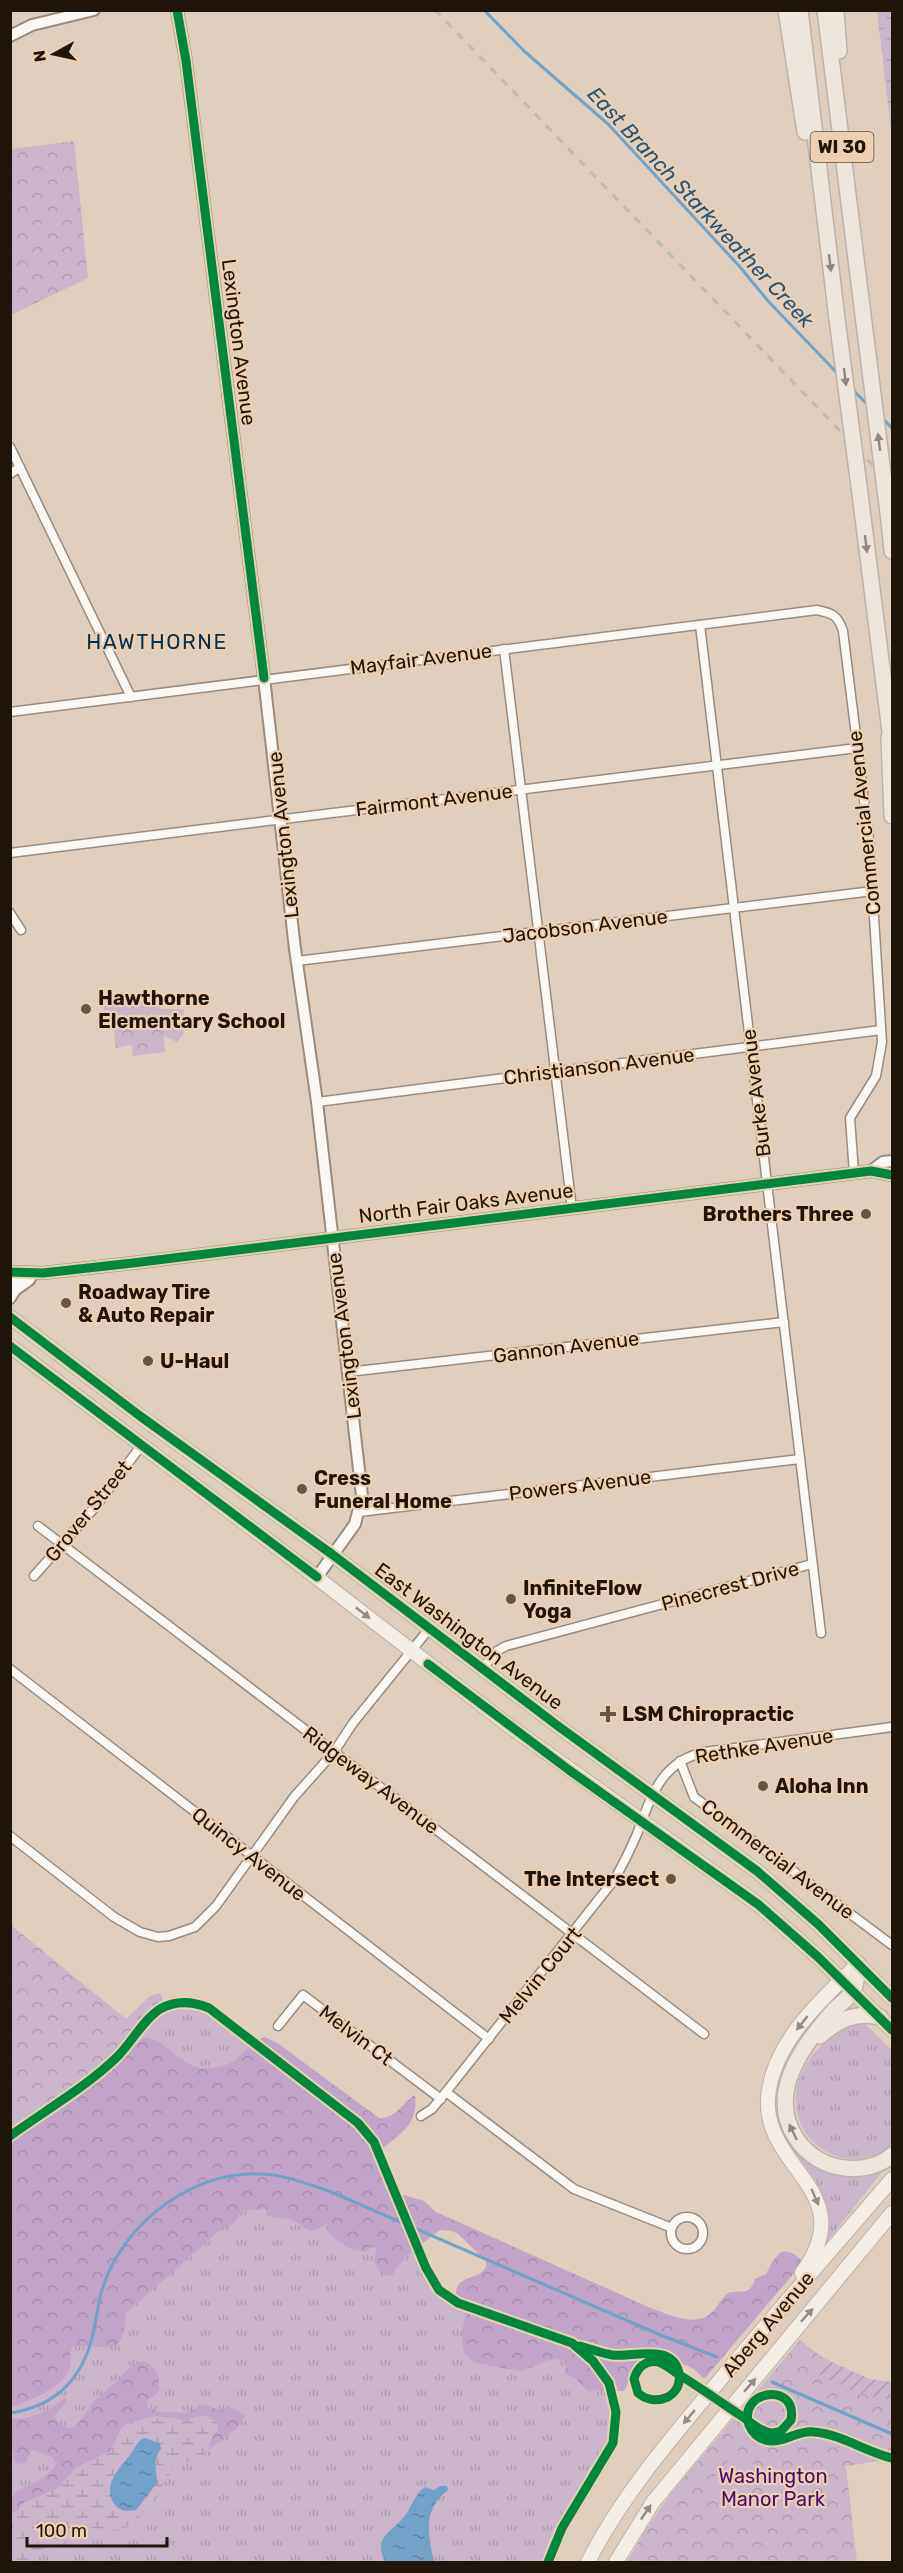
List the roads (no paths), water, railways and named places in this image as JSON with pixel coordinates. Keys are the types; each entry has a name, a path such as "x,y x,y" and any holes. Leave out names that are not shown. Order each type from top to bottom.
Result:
{"highway":[{"path":"786,10 808,149 824,207"},
{"name":"WI 30","path":"800,10 892,747"},
{"name":"WI 30","path":"825,10 892,551"},
{"path":"836,10 859,284"},
{"path":"889,719 892,816"},
{"path":"858,1964 853,1991 834,2010 802,2052 789,2074 784,2092 787,2118 793,2133 803,2147 828,2164 849,2169 873,2166 892,2154"},
{"path":"802,2052 840,2021 860,2014 880,2017"}],"main road":[{"name":"East Washington Avenue","path":"15,1320 150,1423 333,1555 482,1669 782,1891 892,1998"},
{"path":"10,1346 412,1651 765,1910 892,2030"},
{"path":"753,2340 810,2263 821,2232 822,2218 817,2199 783,2148 772,2125 768,2099 771,2081 783,2051 795,2034 830,1990 858,1964"},
{"name":"Aberg Avenue","path":"588,2562 625,2497 753,2340 892,2179"},
{"name":"Aberg Avenue","path":"616,2562 653,2502 892,2213"}],"street":[{"path":"10,36 32,25 94,10"},
{"name":"Lexington Avenue","path":"177,10 186,61 282,819 362,1496 355,1524 317,1577"},
{"path":"10,447 130,697"},
{"path":"10,474 20,467"},
{"name":"Mayfair Avenue","path":"10,712 264,678 817,610 832,613"},
{"name":"Commercial Avenue","path":"832,613 840,622 843,631 857,748 873,891 881,1030 880,1059 876,1076 850,1118 854,1173"},
{"name":"Burke Avenue","path":"700,625 821,1633"},
{"path":"504,649 572,1209"},
{"name":"Fairmont Avenue","path":"10,853 857,748"},
{"name":"Jacobson Avenue","path":"297,961 873,891"},
{"path":"10,913 21,930"},
{"name":"Christianson Avenue","path":"316,1102 881,1030"},
{"name":"North Fair Oaks Avenue","path":"871,1171 883,1162 892,1161"},
{"name":"North Fair Oaks Avenue","path":"10,1281 38,1275 854,1173 871,1171 892,1175"},
{"name":"North Fair Oaks Avenue","path":"10,1272 38,1275"},
{"path":"10,1298 15,1290 38,1275"},
{"path":"10,1308 15,1320"},
{"name":"Gannon Avenue","path":"348,1372 784,1322"},
{"name":"Grover Street","path":"34,1576 96,1506 141,1446"},
{"name":"Powers Avenue","path":"359,1512 800,1458"},
{"name":"Ridgeway Avenue","path":"38,1526 704,2034"},
{"name":"Pinecrest Drive","path":"482,1669 497,1651 506,1646 812,1563"},
{"path":"10,1836 114,1917 140,1932 158,1937 169,1936 195,1927 216,1906 294,1797 334,1752 429,1629"},
{"name":"Quincy Avenue","path":"10,1669 489,2039"},
{"name":"Rethke Avenue","path":"641,1821 664,1774 680,1761 705,1752 892,1727"},
{"name":"Commercial Avenue","path":"680,1761 694,1797 892,1945"},
{"name":"Melvin Court","path":"422,2116 443,2096 614,1880 627,1858 641,1821"},
{"name":"Melvin Ct","path":"278,2026 303,1995 443,2096"},
{"path":"443,2096 574,2189 672,2228"}],"water":[{"path":"145,2438 160,2443 161,2449 156,2461 157,2483 136,2510 122,2510 111,2498 113,2478 138,2443"},
{"path":"440,2486 447,2486 448,2490 434,2506 429,2523 434,2562 385,2562 381,2546 386,2535 406,2514 421,2490 425,2487 434,2490"}],"waterway":[{"name":"East Branch Starkweather Creek","path":"484,10 524,51 608,124 740,267 768,301 838,374"},
{"name":"East Branch Starkweather Creek","path":"853,390 867,404"},
{"name":"East Branch Starkweather Creek","path":"883,419 892,428"},
{"path":"10,2413 25,2410 52,2398 73,2379 87,2353 104,2284 114,2261 128,2240 146,2220 188,2190 237,2175 280,2176 329,2191 658,2334 717,2357"},
{"path":"772,2382 892,2434"}],"railway":[{"path":"435,10 892,485"}],"place":[{"name":"Hawthorne Elementary School","path":"86,1009"},
{"name":"Brothers Three","path":"866,1214"},
{"name":"Roadway Tire & Auto Repair","path":"66,1303"},
{"name":"U-Haul","path":"148,1361"},
{"name":"Cress Funeral Home","path":"302,1489"},
{"name":"InfiniteFlow Yoga","path":"511,1599"},
{"name":"LSM Chiropractic","path":"608,1714"},
{"name":"Aloha Inn","path":"763,1786"},
{"name":"The Intersect","path":"671,1879"}],"district":[{"name":"HAWTHORNE","path":"157,641"}],"park label":[{"name":"Washington Manor Park","path":"773,2488"}]}
